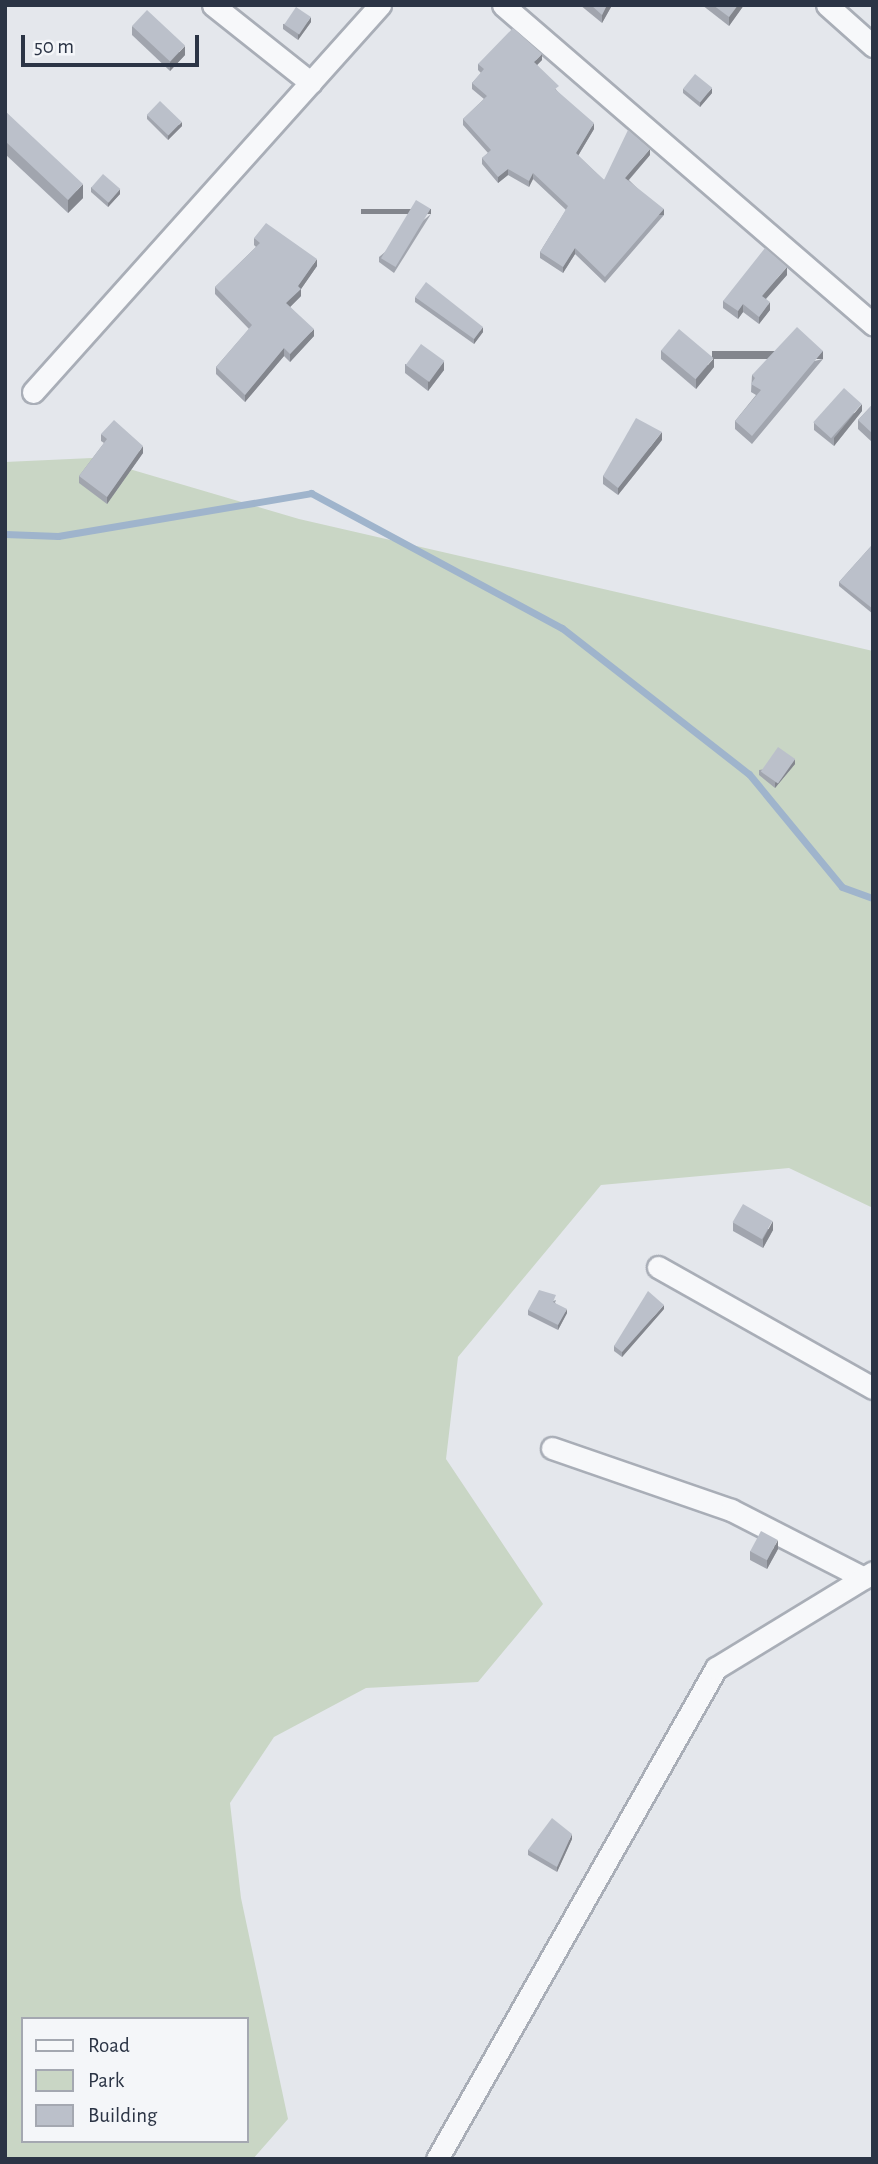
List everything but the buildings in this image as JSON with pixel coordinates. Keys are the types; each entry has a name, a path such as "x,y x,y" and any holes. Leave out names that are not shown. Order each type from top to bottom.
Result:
{"street":[{"path":"213,5 311,83"},
{"path":"33,392 380,5"},
{"path":"503,5 873,324"},
{"path":"827,5 873,46"},
{"path":"658,1267 873,1388"},
{"path":"552,1448 731,1510 868,1575"},
{"path":"437,2159 716,1668 868,1575"}],"green space":[{"path":"92,458 299,519 873,651 873,1208 789,1168 601,1185 458,1357 446,1459 543,1604 478,1682 366,1688 274,1737 230,1803 241,1898 288,2119 253,2159 5,2159 5,462"}],"waterway":[{"path":"5,534 58,536 311,493 562,628 749,774 842,887 873,898"}]}
